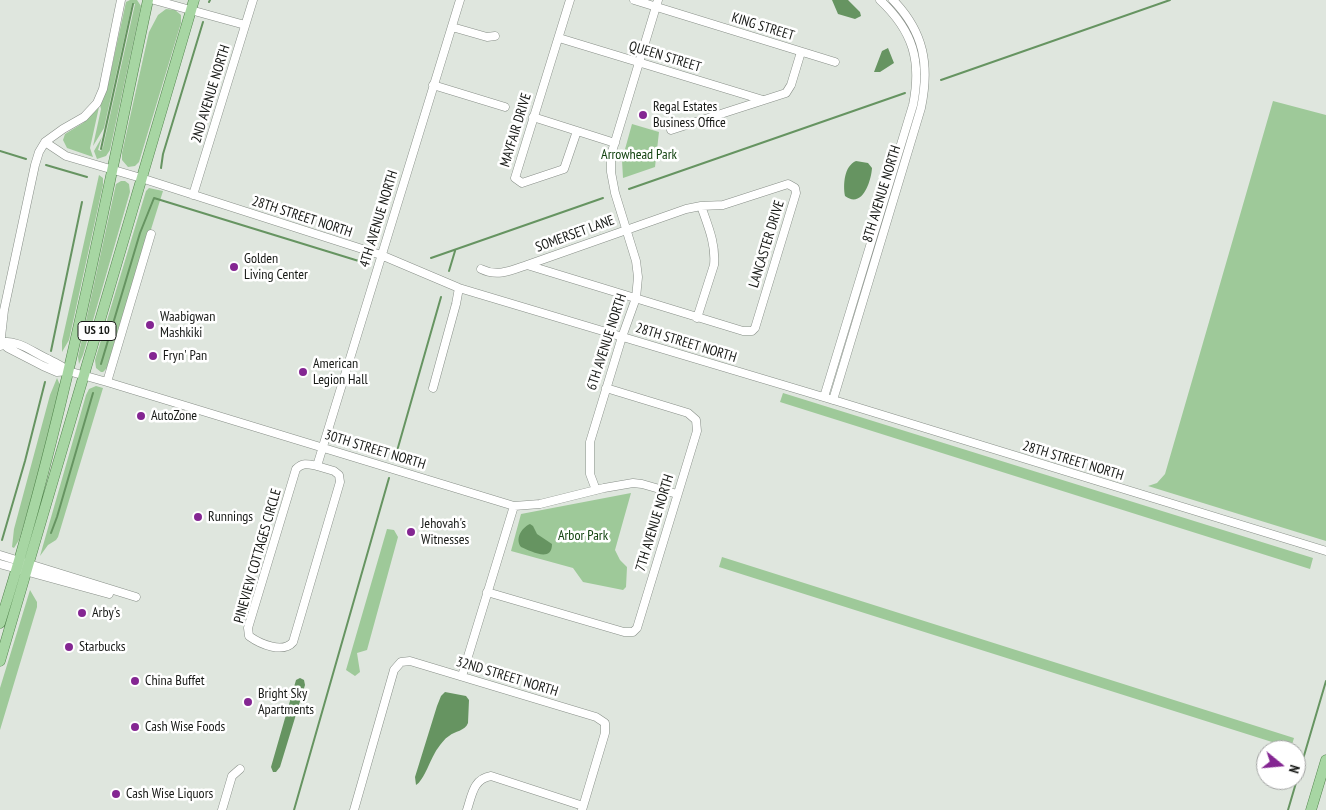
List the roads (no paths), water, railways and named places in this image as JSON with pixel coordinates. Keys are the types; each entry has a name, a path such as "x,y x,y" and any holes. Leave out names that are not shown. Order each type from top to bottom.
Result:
{"main road":[{"name":"US 10","path":"0,661 51,447 112,169 155,0"},
{"name":"US 10","path":"0,623 23,566 85,376 190,5"},
{"path":"1311,810 1326,760"}],"street":[{"path":"0,346 4,310 34,165 45,142 84,117 97,103 103,90 121,0"},
{"path":"155,0 190,5 245,25"},
{"name":"2ND AVENUE NORTH","path":"193,195 253,0"},
{"name":"4TH AVENUE NORTH","path":"322,446 460,0"},
{"name":"MAYFAIR DRIVE","path":"570,0 515,178 522,183 564,169 577,131"},
{"path":"634,0 657,4"},
{"name":"8TH AVENUE NORTH","path":"829,399 913,105 917,73 915,54 904,28 880,0"},
{"name":"8TH AVENUE NORTH","path":"829,399 921,108 927,52 916,30 893,0"},
{"name":"KING STREET","path":"657,4 835,62"},
{"name":"6TH AVENUE NORTH","path":"596,490 590,474 590,442 636,298 638,277 636,261 615,193 611,172 611,156 657,4"},
{"path":"452,26 487,37 495,36"},
{"name":"QUEEN STREET","path":"559,38 763,100"},
{"path":"671,130 788,90 801,52"},
{"path":"915,54 927,52"},
{"path":"433,85 505,107"},
{"path":"533,117 615,143"},
{"name":"28TH STREET NORTH","path":"45,142 66,156 141,178 381,256 459,288 1326,551"},
{"name":"LANCASTER DRIVE","path":"626,229 686,209 701,206 723,206 788,184 795,188 796,194 755,328 752,331 747,332 636,298"},
{"path":"698,318 714,265 713,241 701,206"},
{"name":"SOMERSET LANE","path":"527,265 626,229"},
{"path":"107,382 151,234"},
{"path":"481,268 490,274 505,272 527,265"},
{"name":"SOMERSET LANE","path":"527,265 636,298"},
{"path":"433,388 459,288"},
{"name":"30TH STREET NORTH","path":"1,342 11,341 28,348 49,360 59,363 68,371 322,446 514,506 540,504 633,483 677,494"},
{"name":"7TH AVENUE NORTH","path":"487,592 624,632 633,632 637,628 697,431 696,420 688,413 606,388"},
{"path":"316,466 322,446"},
{"name":"PINEVIEW COTTAGES CIRCLE","path":"306,463 316,466 334,471 339,475 340,482 293,642 289,646 282,648 255,640 249,636 248,628 296,469 306,463"},
{"path":"462,676 514,506"},
{"path":"0,555 23,566 135,599"},
{"path":"0,564 23,566"},
{"name":"32ND STREET NORTH","path":"354,810 394,670 401,662 410,661 596,717 605,723 605,733 582,808"},
{"path":"222,810 232,776 240,769"},
{"path":"467,810 475,785 483,777 491,776 582,808"}],"waterway":[{"path":"941,80 1170,0"},
{"path":"101,149 133,4"},
{"path":"161,168 163,154 203,22"},
{"path":"629,189 905,93"},
{"path":"0,151 26,159"},
{"path":"46,165 87,177"},
{"path":"101,364 140,233 154,198 362,262"},
{"path":"431,258 603,198"},
{"path":"51,351 82,202"},
{"path":"449,271 455,251"},
{"path":"395,458 441,297"},
{"path":"2,540 45,382"},
{"path":"51,533 93,393"},
{"path":"294,810 389,478"},
{"path":"1288,810 1326,681"}],"place":[{"name":"Regal Estates Business Office","path":"643,115"},
{"name":"Golden Living Center","path":"234,267"},
{"name":"Waabigwan Mashkiki","path":"150,325"},
{"name":"Fryn' Pan","path":"153,356"},
{"name":"American Legion Hall","path":"303,372"},
{"name":"AutoZone","path":"141,416"},
{"name":"Runnings","path":"198,517"},
{"name":"Jehovah's Witnesses","path":"411,532"},
{"name":"Arby's","path":"82,613"},
{"name":"Starbucks","path":"69,647"},
{"name":"China Buffet","path":"135,681"},
{"name":"Bright Sky Apartments","path":"248,702"},
{"name":"Cash Wise Foods","path":"135,727"},
{"name":"Cash Wise Liquors","path":"116,794"}],"park label":[{"name":"Arrowhead Park","path":"639,155"},
{"name":"Arbor Park","path":"583,536"}]}
